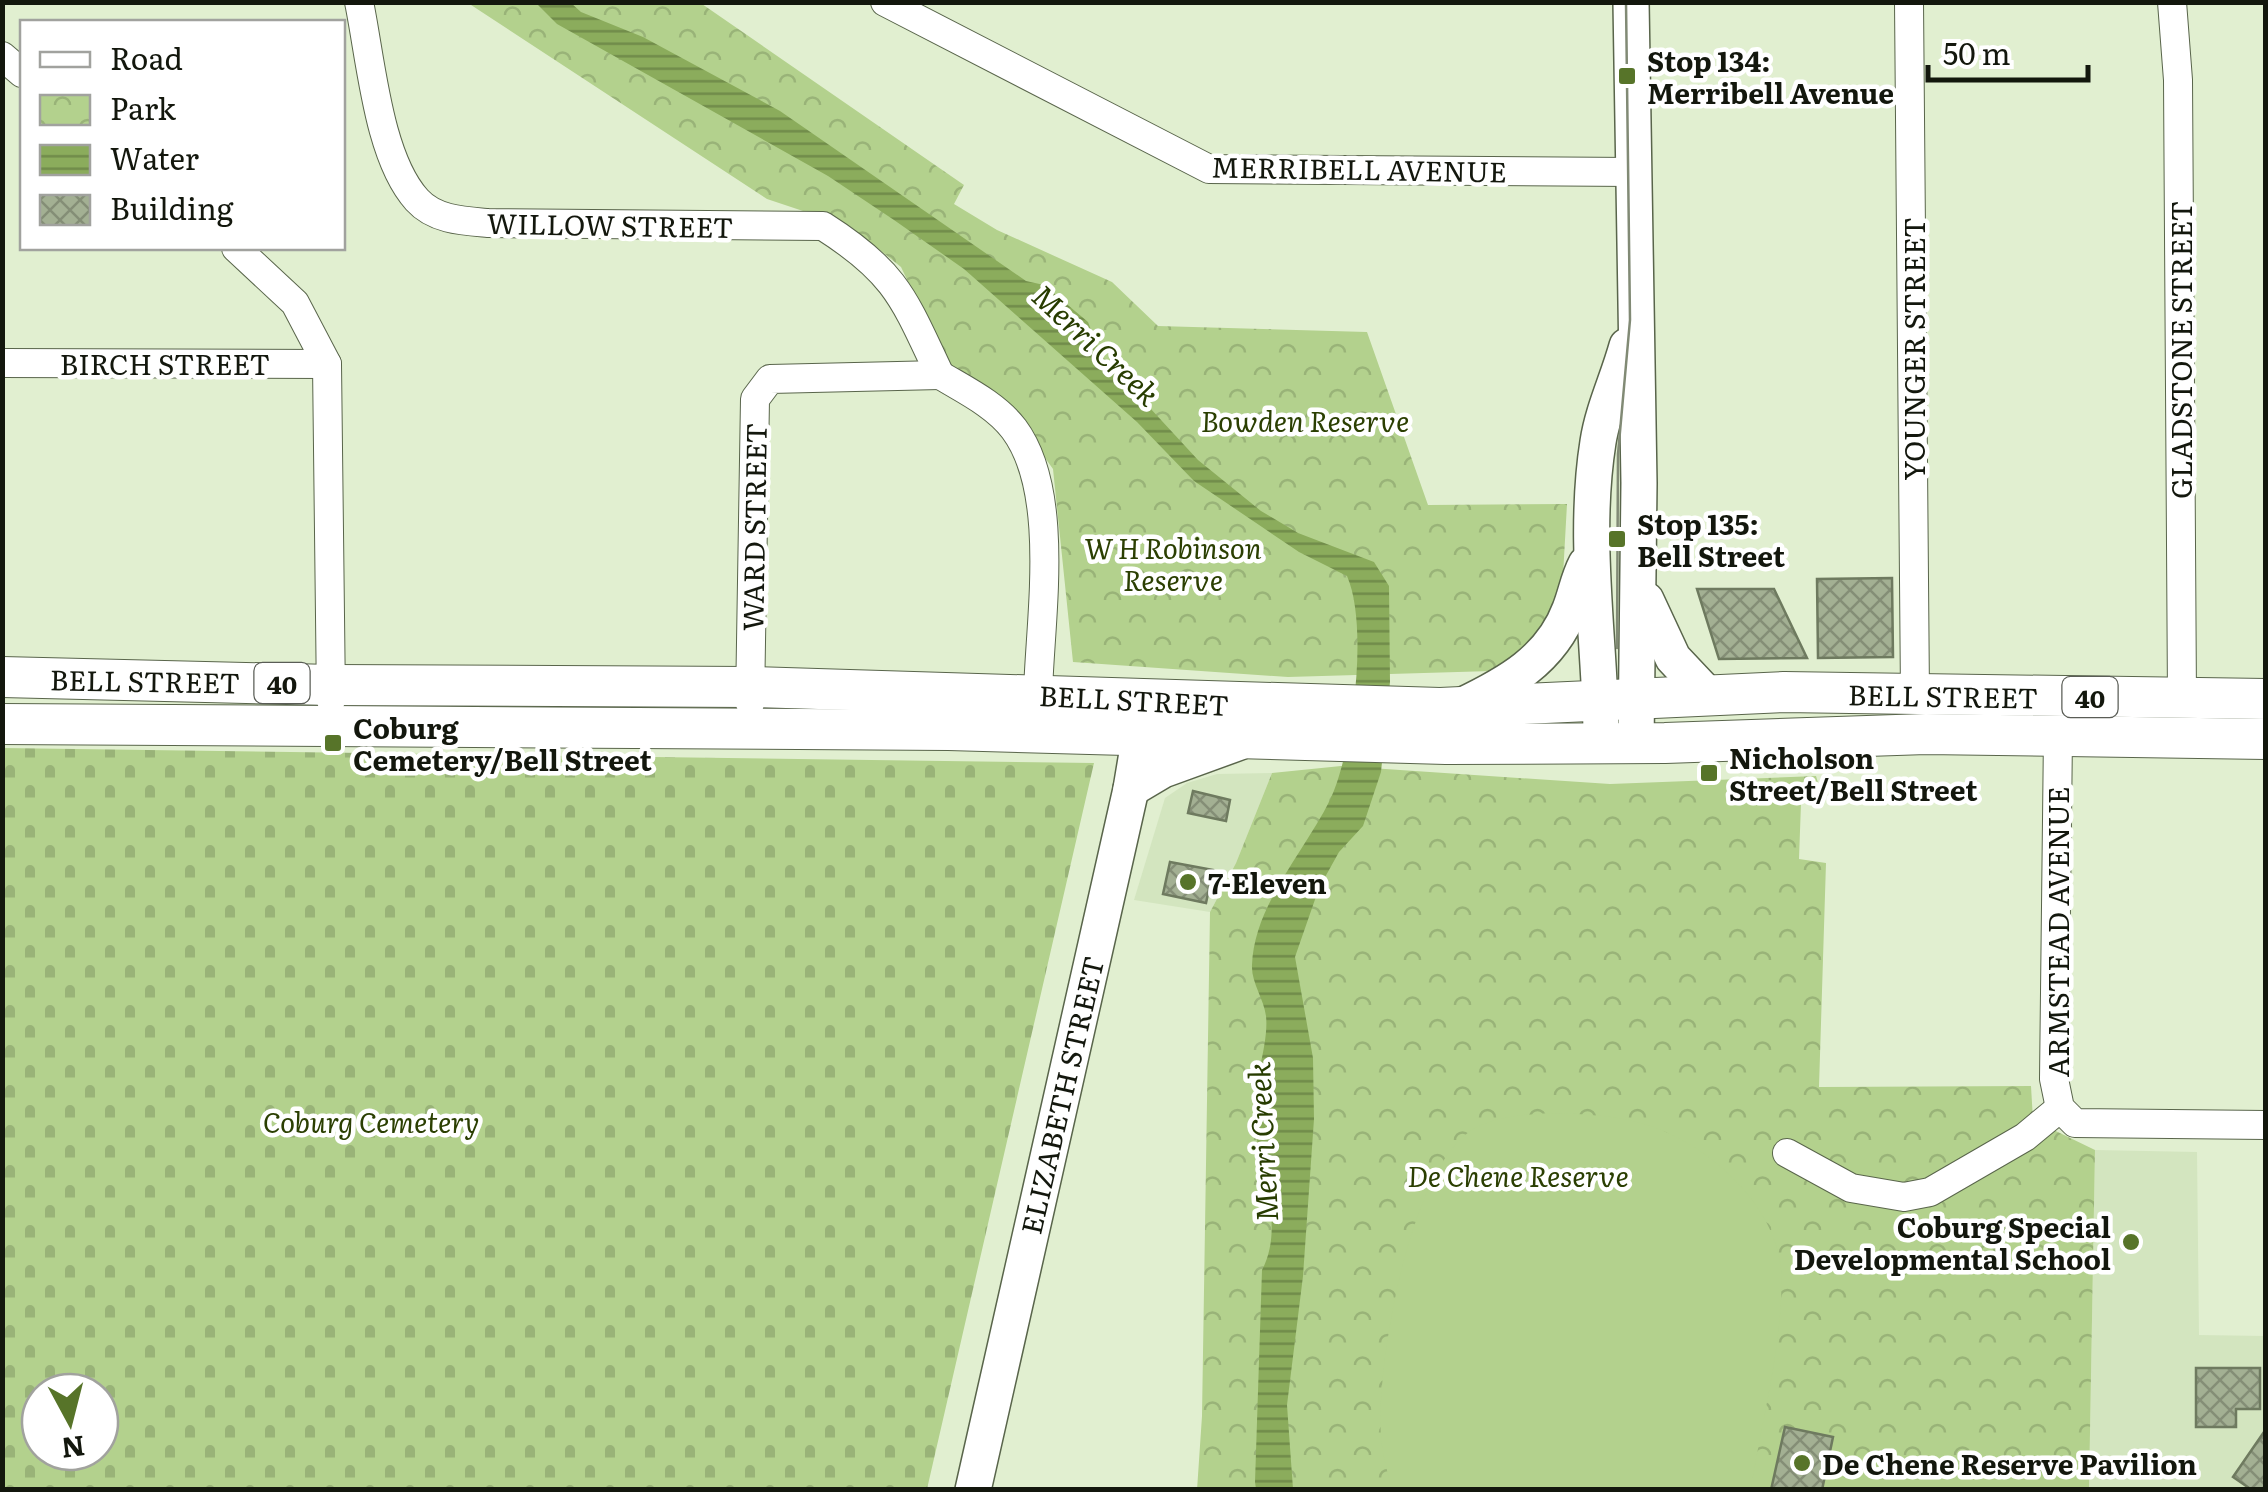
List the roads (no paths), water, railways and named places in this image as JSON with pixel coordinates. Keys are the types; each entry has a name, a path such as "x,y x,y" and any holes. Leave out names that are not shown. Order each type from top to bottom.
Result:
{"highway":[{"name":"BELL STREET","path":"2,677 331,685 750,686 1038,694 1243,740 1331,724"},
{"path":"1784,692 1786,738"},
{"name":"BELL STREET","path":"2,724 750,730 1143,718 1331,724 1448,720 1706,693 2266,699"},
{"name":"BELL STREET","path":"1448,720 1618,744 2058,734 2266,738"}],"main road":[{"path":"1618,700 1639,586 1632,2"},
{"path":"1618,744 1618,700 1594,550 1598,441 1634,311"},
{"path":"1448,720 1543,654 1559,632 1594,550"},
{"path":"1639,586 1672,658 1706,693"},
{"name":"ELIZABETH STREET","path":"973,1490 1131,789 1143,718"},
{"path":"1131,789 1162,770 1243,740"}],"street":[{"name":"WILLOW STREET","path":"359,2 394,164 419,202 452,220 488,223 823,226 859,249 897,285 940,375"},
{"name":"MERRIBELL AVENUE","path":"885,2 1209,169 1633,172"},
{"name":"YOUNGER STREET","path":"1909,2 1916,695"},
{"name":"GLADSTONE STREET","path":"2172,2 2178,80 2182,698"},
{"path":"238,250 294,303 326,364 330,727"},
{"name":"BIRCH STREET","path":"2,363 326,364"},
{"name":"WARD STREET","path":"750,730 755,399 770,379 940,375"},
{"path":"940,375 981,399 1014,428 1036,470 1042,546 1038,694"},
{"name":"ARMSTEAD AVENUE","path":"2058,734 2054,1078 2068,1116"},
{"path":"1787,1153 1851,1188 1904,1197 1930,1192 2068,1116 2266,1124"}],"water":[{"name":"Merri Creek","path":"536,3 571,3 581,12 643,37 780,111 1026,281 1044,285 1088,322 1101,355 1198,460 1261,511 1298,533 1374,562 1389,586 1390,682 1381,772 1363,826 1339,852 1319,888 1295,957 1313,1058 1314,1119 1303,1276 1287,1405 1293,1489 1256,1489 1255,1482 1262,1270 1272,1233 1254,1114 1266,1016 1252,965 1255,943 1271,900 1330,800 1345,751 1357,656 1354,598 1347,576 1299,552 1194,481 1137,422 964,269 828,176 557,24"}],"tram line":[{"path":"1617,648 1618,454 1630,320 1626,2"}],"place":[{"name":"Stop 134: Merribell Avenue","path":"1627,76"},
{"name":"Stop 135: Bell Street","path":"1617,539"},
{"name":"Coburg Cemetery/Bell Street","path":"333,743"},
{"name":"Nicholson Street/Bell Street","path":"1709,773"},
{"name":"7-Eleven","path":"1188,882"},
{"name":"Coburg Special Developmental School","path":"2131,1242"},
{"name":"De Chene Reserve Pavilion","path":"1802,1463"}],"park label":[{"name":"Bowden Reserve","path":"1305,420"},
{"name":"W H Robinson Reserve","path":"1173,563"},
{"name":"Coburg Cemetery","path":"371,1121"},
{"name":"De Chene Reserve","path":"1518,1175"}]}
